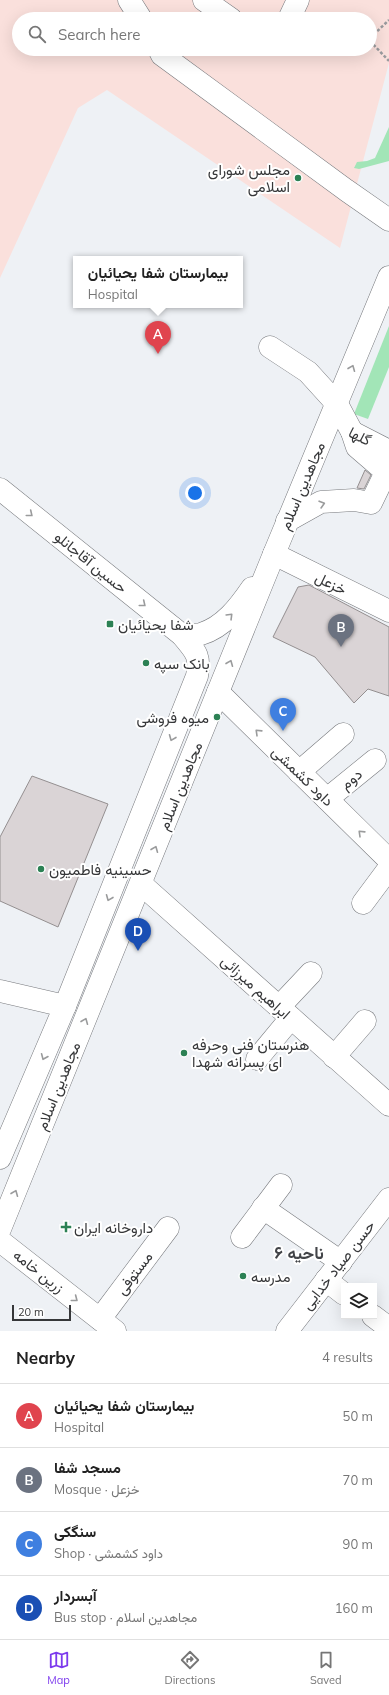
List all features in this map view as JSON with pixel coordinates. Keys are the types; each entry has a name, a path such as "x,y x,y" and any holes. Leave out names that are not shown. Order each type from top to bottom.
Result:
{"main road":[{"path":"129,0 137,12"},
{"path":"204,0 221,12"},
{"path":"292,12 298,0"},
{"path":"163,56 389,220"},
{"name":"مجاهدین اسلام","path":"0,1229 287,521 387,285"},
{"path":"270,347 308,372 334,412 352,432 358,447 386,472 371,503 354,500 321,502 287,521"},
{"name":"گلها","path":"352,432 389,451"},
{"name":"حسین آقاجانلو","path":"0,490 182,635 197,653 199,663 197,676"},
{"path":"182,635 201,634 224,622 241,605 274,554"},
{"name":"خزعل","path":"274,554 389,612"},
{"name":"مجاهدین اسلام","path":"0,1158 66,1006 197,676"},
{"name":"داود کشمشی","path":"218,692 389,860"},
{"path":"299,772 343,734"},
{"name":"دوم","path":"327,799 375,760"},
{"path":"363,903 389,868"},
{"name":"ابراهیم میرزائی","path":"141,884 389,1106"},
{"path":"257,1059 311,973"},
{"path":"0,991 66,1006"},
{"path":"334,1057 365,1021"},
{"path":"242,1237 281,1184"},
{"name":"حسن صیاد خدایی","path":"287,1331 389,1199"},
{"path":"263,1208 341,1262"},
{"name":"مستوفی","path":"107,1325 168,1228"},
{"name":"زرین خامه","path":"0,1241 107,1325"},
{"path":"326,1280 341,1292"},
{"path":"377,1319 389,1328"}],"path":[{"path":"377,33 389,20"},
{"path":"377,47 389,60"}],"shaded area":[{"name":"مجلس شورای اسلامی","path":"0,0 389,0 389,63 340,248 107,90 78,108 0,278"}],"green space":[{"path":"389,127 389,161 359,169 354,168 357,162 375,158"},
{"path":"389,326 389,367 368,419 354,414"}],"building":[{"path":"365,470 371,475 364,489 357,488"},
{"path":"309,585 389,627 389,696 368,689 354,703 315,657 273,637 298,587"},
{"name":"حسینیه فاطمیون","path":"32,776 108,804 58,927 0,901 0,837"}],"place":[{"name":"مجلس شورای اسلامی","path":"298,178"},
{"name":"بیمارستان شفا یحیائیان","path":"158,354"},
{"name":"شفا یحیائیان","path":"110,624"},
{"name":"مسجد شفا","path":"341,647"},
{"name":"بانک سپه","path":"146,663"},
{"name":"میوه فروشی","path":"217,717"},
{"name":"سنگکی","path":"283,731"},
{"name":"حسینیه فاطمیون","path":"41,869"},
{"name":"آبسردار","path":"138,951"},
{"name":"هنرستان فنی وحرفه ای پسرانه شهدا","path":"184,1053"},
{"name":"داروخانه ایران","path":"66,1227"},
{"name":"مدرسه","path":"243,1276"}],"district":[{"name":"ناحیه ۶","path":"299,1252"}]}
